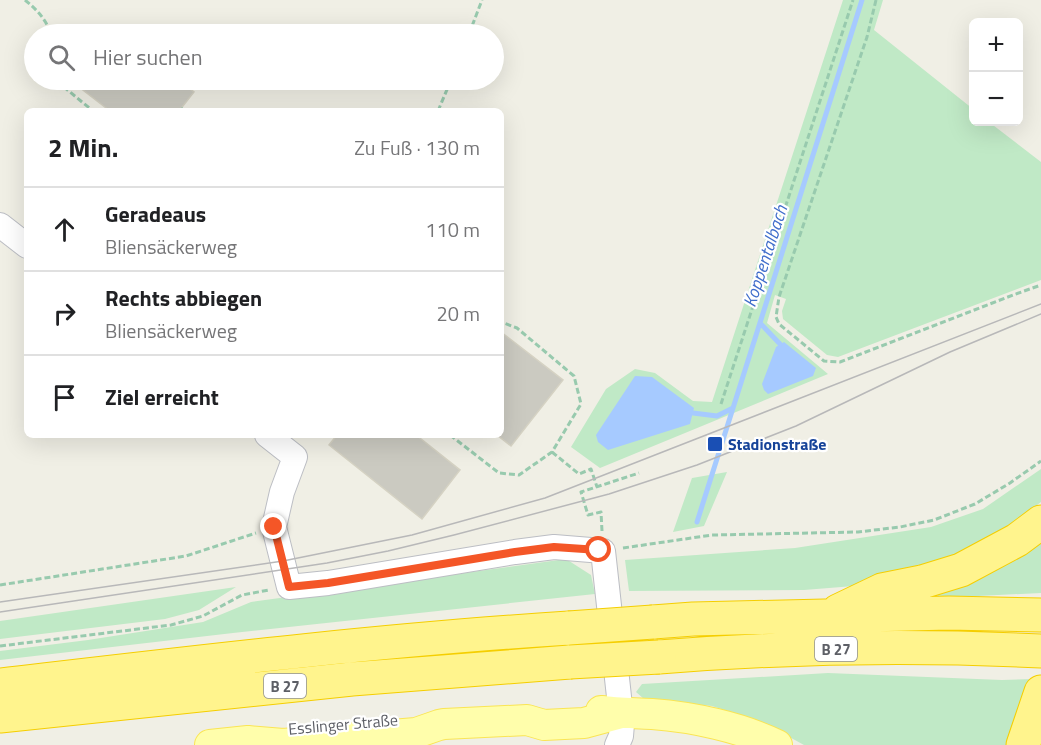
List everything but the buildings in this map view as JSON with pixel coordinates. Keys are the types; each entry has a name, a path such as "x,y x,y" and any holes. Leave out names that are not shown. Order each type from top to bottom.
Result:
{"highway":[{"path":"826,616 882,591 961,570 1017,540 1041,522"},
{"name":"B 27","path":"0,685 307,651 509,632 693,619 949,613 1035,615"},
{"name":"B 27","path":"0,717 352,679 570,662 711,653 864,648 1027,650"},
{"path":"1023,745 1041,692"}],"main road":[{"name":"Esslinger Straße","path":"210,745 248,741 283,744 416,734 439,724 527,720 544,725 584,723 621,713 652,714 711,723 756,735 777,745"}],"street":[{"path":"0,225 24,244"},
{"path":"271,438 295,457 282,492 274,527 289,587 328,583 554,547 603,551 622,724 621,736 617,745"}],"path":[{"path":"25,0 39,12 47,24"},
{"path":"473,24 482,0"},
{"path":"721,404 853,0"},
{"path":"876,0 867,37 779,297 776,317 779,324 824,361 840,362 1041,285"},
{"path":"67,90 89,108"},
{"path":"439,108 447,90"},
{"path":"454,438 499,473 519,475 552,452 581,404 574,376 517,328 504,323"},
{"path":"552,452 579,474 591,470 597,487"},
{"path":"639,473 581,492 588,515 601,512 603,551 712,535 858,532 911,524 934,519 975,504 1041,461"},
{"path":"0,585 186,556 274,527"},
{"path":"0,646 171,625 203,615 242,595 289,587"}],"green space":[{"path":"843,0 883,0 874,30 969,106 969,126 994,126 1041,162 1041,280 838,357 827,355 783,319 782,311 786,299 775,295 767,323 828,374 600,468 571,447 606,389 635,369 655,373 693,401 712,402"},
{"path":"1041,469 1041,502 1001,532 968,551 854,586 804,590 629,591 625,560 795,548 931,527 983,509"},
{"path":"727,472 704,526 673,532 692,478"},
{"path":"1041,535 1041,593 938,598 937,588"},
{"path":"566,559 591,575 595,594 0,660 0,651 203,622 251,602"},
{"path":"236,587 199,610 165,619 0,639 0,621"},
{"path":"828,673 1002,680 1034,679 1010,745 804,745 764,723 712,706 644,699 636,692 642,684"}],"water":[{"path":"784,342 816,368 813,376 768,394 762,384 776,347"},
{"path":"635,376 652,377 694,408 690,424 608,450 598,442 596,435"}],"waterway":[{"name":"Koppentalbach","path":"697,522 862,0"},
{"path":"760,323 780,344"},
{"path":"693,413 717,416 733,408"}],"tram line":[{"path":"0,602 283,561 412,535 545,498 1041,304"},
{"path":"0,612 327,563 454,535 609,494 697,465 796,426 950,352 1041,314"}],"place":[{"name":"Stadionstraße","path":"715,444"}],"route":[{"path":"274,527 289,587 328,583 554,547 599,550"}]}
